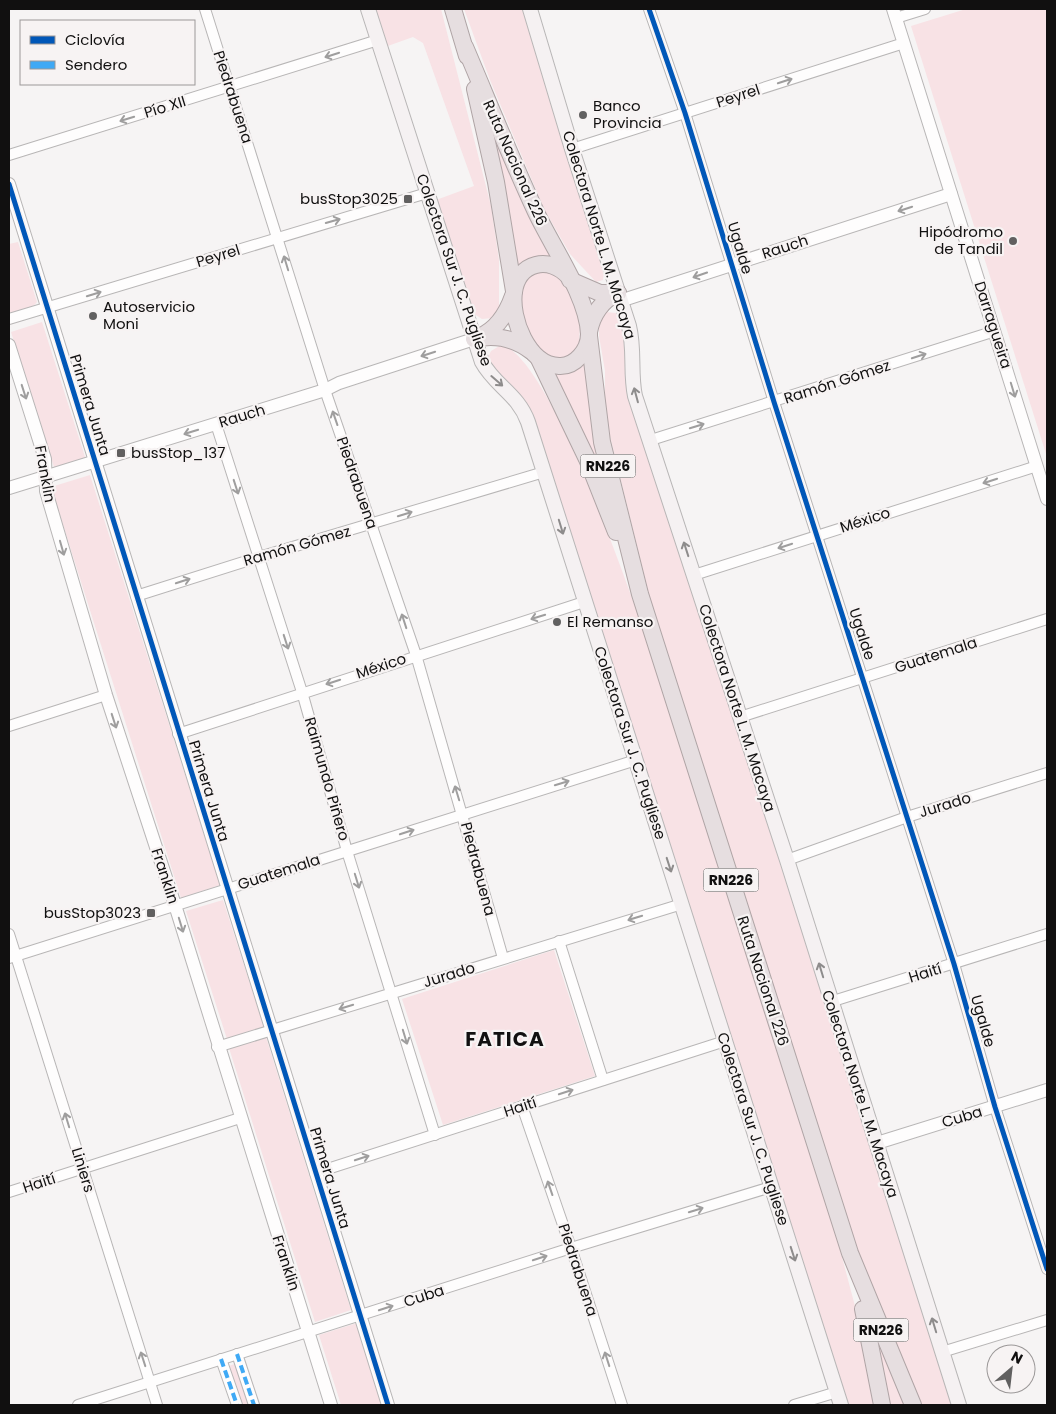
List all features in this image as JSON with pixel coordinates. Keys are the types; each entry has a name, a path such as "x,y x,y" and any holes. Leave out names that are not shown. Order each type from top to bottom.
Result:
{"highway":[{"name":"Ruta Nacional 226","path":"453,9 465,46 520,178 583,305 589,334 602,442 640,594 850,1253 872,1342 882,1405"},
{"name":"Ruta Nacional 226","path":"465,46 496,182 519,326 537,357 590,466 640,594"},
{"path":"474,339 484,336 496,326 508,309 518,279 525,270 539,263 554,265 570,278 600,293 619,297"},
{"path":"474,339 499,337 517,342 551,365 568,365 581,355 592,320 599,307 619,297"},
{"name":"Ruta Nacional 226","path":"850,1253 914,1405"}],"main road":[{"name":"Colectora Sur J. C. Pugliese","path":"368,9 474,339 486,369 513,395 525,413 839,1399"},
{"name":"Colectora Norte L. M. Macaya","path":"530,9 632,338 634,390 787,860 830,1002 877,1143 959,1405"}],"street":[{"name":"Piedrabuena","path":"205,9 325,390 416,655 503,958"},
{"name":"Ugalde","path":"649,9 685,113 774,402 954,964 995,1107 1047,1269"},
{"path":"895,13 925,9"},
{"name":"Darragueira","path":"895,13 1047,499"},
{"name":"Pío XII","path":"9,155 378,40"},
{"name":"Peyrel","path":"572,149 904,43"},
{"name":"Primera Junta","path":"9,184 178,734 388,1405"},
{"name":"Peyrel","path":"9,319 48,309 278,237 427,193"},
{"name":"Rauch","path":"619,297 732,264 951,194"},
{"name":"Ramón Gómez","path":"651,440 995,331"},
{"name":"Rauch","path":"9,488 325,390 338,383 474,339"},
{"name":"Franklin","path":"9,345 45,459 46,491 106,695 175,905 217,1047 331,1405"},
{"name":"Raimundo Piñero","path":"216,424 302,692 347,851 435,1134"},
{"name":"México","path":"694,575 1037,466"},
{"name":"Ramón Gómez","path":"136,596 259,557 544,472"},
{"name":"México","path":"178,734 302,692 584,602"},
{"name":"Guatemala","path":"740,717 1047,619"},
{"path":"9,726 106,695"},
{"name":"Guatemala","path":"12,956 636,760"},
{"name":"Jurado","path":"787,860 907,817 1047,773"},
{"name":"Jurado","path":"217,1047 682,904"},
{"name":"Liniers","path":"9,934 12,956 83,1169 157,1405"},
{"name":"Haití","path":"830,1002 1047,934"},
{"path":"560,941 603,1080"},
{"name":"Haití","path":"315,1173 724,1041"},
{"name":"Cuba","path":"877,1143 1047,1090"},
{"name":"Piedrabuena","path":"522,1106 622,1405"},
{"name":"Haití","path":"9,1192 240,1118"},
{"name":"Cuba","path":"78,1405 360,1317 571,1248 771,1187"},
{"path":"942,1352 1047,1320"},
{"path":"237,1354 254,1405"},
{"path":"221,1359 237,1405"},
{"path":"794,1405 839,1399"}],"shaded area":[{"path":"373,9 441,9 491,206 499,260 499,312 493,318 482,319 473,313 436,200 474,186 423,43 413,37 385,47"},
{"path":"464,9 522,9 604,272 603,280 596,282 570,254 544,209 490,80"},
{"name":"Hipódromo de Tandil","path":"966,9 1047,9 1047,457 911,26"},
{"path":"493,123 554,258 534,257 514,270 497,169"},
{"path":"18,242 37,302 24,310 9,312 9,244"},
{"path":"544,269 566,282 580,321 579,345 568,357 552,359 536,346 527,331 522,304 525,278"},
{"path":"606,312 616,313 624,331 628,351 629,391 953,1405 922,1405 858,1252 648,591 610,436 605,399 605,371 599,336 599,322"},
{"path":"42,322 86,460 55,470 11,332"},
{"path":"501,345 531,371 565,432 602,517 638,616 704,813 839,1246 859,1321 873,1405 845,1405 535,428 487,360 491,351"},
{"path":"588,357 616,520 553,373"},
{"path":"90,475 220,885 181,898 51,487"},
{"path":"223,900 264,1027 227,1039 186,911"},
{"path":"554,950 595,1076 443,1125 402,999"},
{"path":"266,1037 351,1310 315,1322 229,1048"},
{"path":"357,1323 382,1405 341,1405 319,1335"},
{"path":"875,1329 906,1405 886,1405"},
{"path":"237,1363 251,1405 241,1405 229,1366"}],"marked path":[{"path":"237,1354 254,1405"},
{"path":"221,1359 237,1405"}],"cycle path":[{"path":"649,9 685,113 774,402 954,964 995,1107 1047,1269"},
{"path":"9,184 388,1405"}],"place":[{"name":"Banco Provincia","path":"583,115"},
{"name":"busStop3025","path":"408,199"},
{"name":"Hipódromo de Tandil","path":"1013,241"},
{"name":"Autoservicio Moni","path":"93,316"},
{"name":"busStop_137","path":"121,453"},
{"name":"El Remanso","path":"557,622"},
{"name":"busStop3023","path":"151,913"}],"district":[{"name":"FATICA","path":"505,1039"}]}
